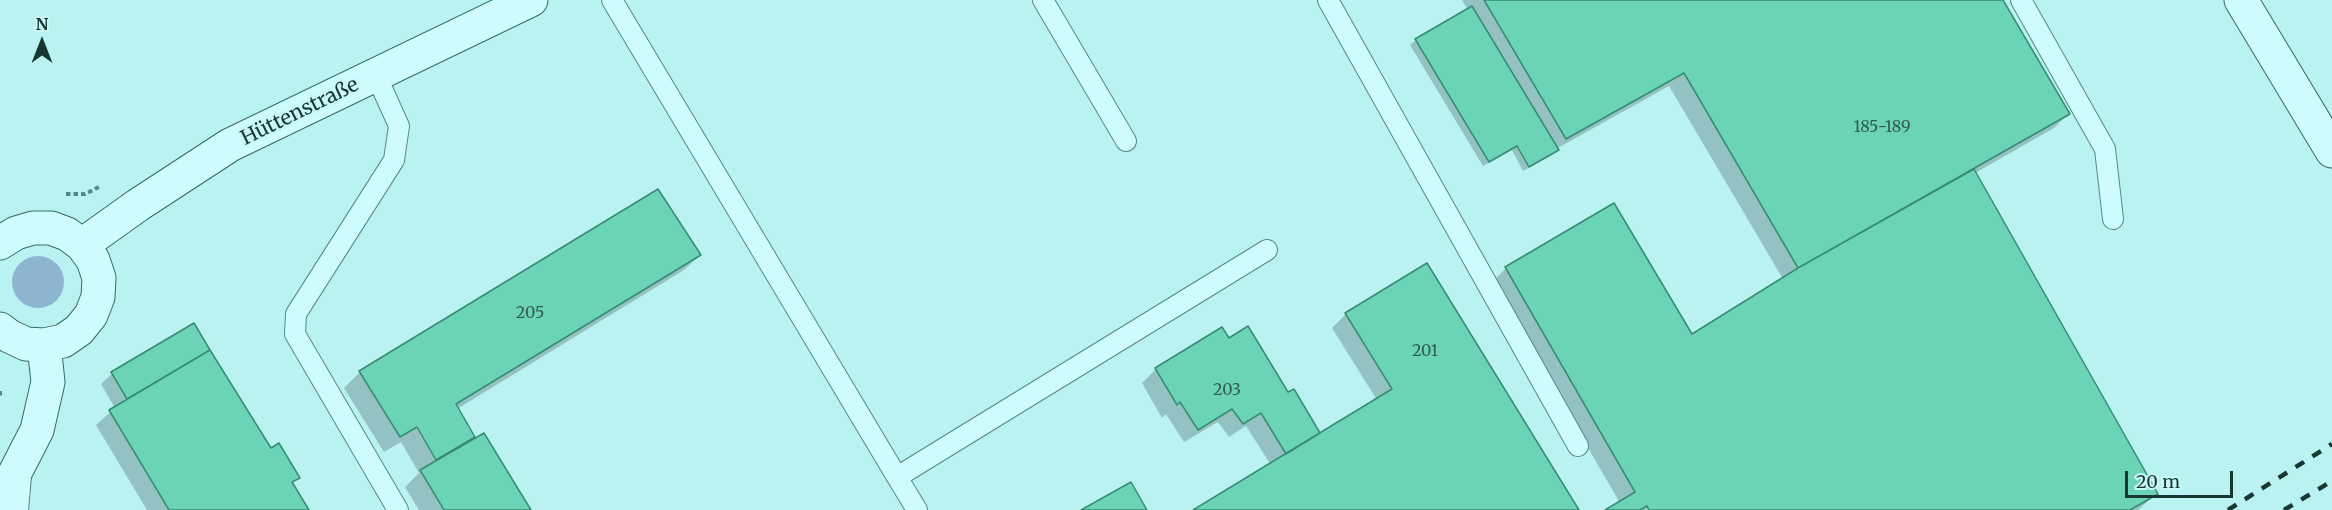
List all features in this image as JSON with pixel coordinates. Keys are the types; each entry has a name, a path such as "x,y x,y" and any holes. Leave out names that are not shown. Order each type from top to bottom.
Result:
{"street":[{"name":"Hüttenstraße","path":"82,244 230,146 531,0"},
{"path":"2241,0 2332,151"},
{"path":"0,243 16,232 33,228 51,228 68,234 82,244 93,260 99,278 98,297 91,315 79,330 63,341 44,345 26,344 9,336 0,328"},
{"path":"0,502 37,429 48,382 44,345"}],"lane":[{"path":"1043,0 1126,141"},
{"path":"1328,0 1578,446"},
{"path":"2021,0 2105,149 2113,219"},
{"path":"621,3 917,510"},
{"path":"376,75 399,126 394,160 296,314 295,334 398,510"},
{"path":"897,477 1267,250"},
{"path":"18,510 23,455"}],"path":[{"path":"0,391 0,398"}],"shaded area":[{"path":"38,256 48,258 56,264 62,272 64,282 62,292 56,300 48,306 38,308 28,306 20,300 14,292 12,282 14,272 20,264 28,258"}],"building":[{"path":"1484,0 2003,0 2070,114 1798,268 1684,73 1566,139"},
{"path":"1472,6 1559,150 1529,167 1517,146 1489,162 1415,39"},
{"path":"1974,169 2158,494 2130,510 1649,510 1647,506 1640,510 1605,510 1635,492 1505,267 1614,203 1692,334 1798,268"},
{"path":"658,189 701,255 456,404 475,437 436,460 417,427 400,437 359,371"},
{"path":"1427,263 1579,510 1193,510 1392,389 1345,313"},
{"path":"194,323 210,350 127,399 111,372"},
{"path":"1248,326 1288,392 1294,389 1320,433 1286,454 1261,413 1243,424 1232,409 1198,430 1180,402 1177,405 1155,368 1222,327 1229,338"},
{"path":"210,350 271,448 279,443 300,478 292,482 309,510 169,510 109,410"},
{"path":"484,433 531,510 444,510 420,470"},
{"path":"1131,482 1147,510 1081,510"}],"railway":[{"path":"2228,510 2332,444"},
{"path":"2284,510 2332,481"}]}
